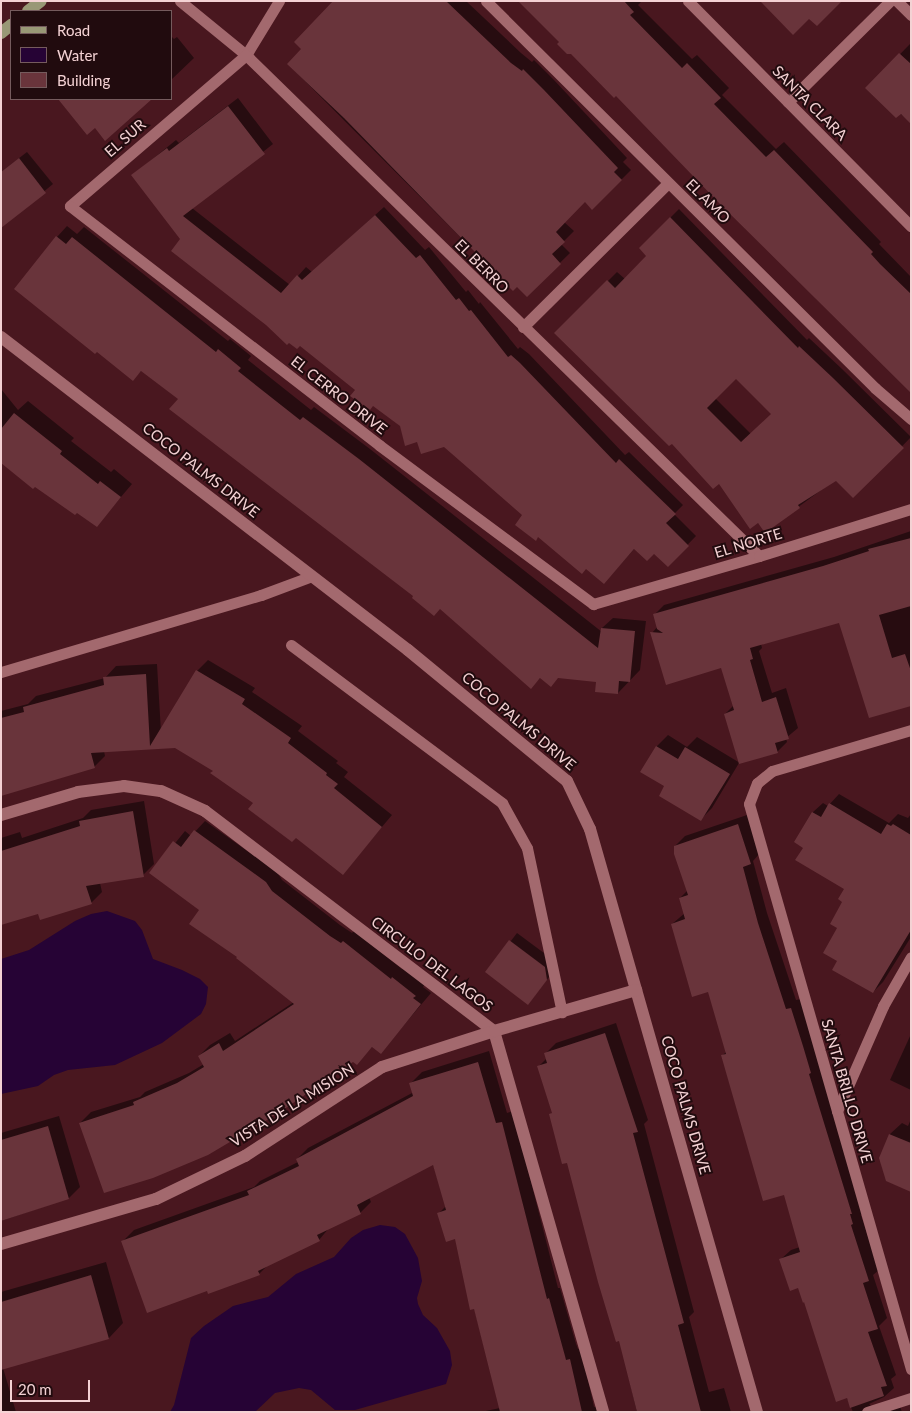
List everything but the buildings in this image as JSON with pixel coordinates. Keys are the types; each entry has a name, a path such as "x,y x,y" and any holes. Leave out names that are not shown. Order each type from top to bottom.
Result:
{"main road":[{"path":"29,10 41,1"}],"street":[{"name":"COCO PALMS DRIVE","path":"1,336 408,650 567,781 590,829 757,1412"},
{"name":"CIRCULO DEL LAGOS","path":"1,815 78,792 124,786 161,791 205,811 494,1031 603,1412"},
{"name":"VISTA DE LA MISION","path":"1,1244 156,1199 245,1156 382,1067 494,1031 636,990"}],"lane":[{"name":"EL BERRO","path":"180,1 246,55 522,327 759,556"},
{"name":"EL SUR","path":"70,206 246,55 279,1"},
{"name":"EL AMO","path":"486,1 875,388 911,419"},
{"name":"SANTA CLARA","path":"688,1 911,226"},
{"path":"788,102 890,1"},
{"path":"898,1 911,15"},
{"path":"522,327 668,183"},
{"name":"EL CERRO DRIVE","path":"70,206 379,445 593,604"},
{"name":"EL NORTE","path":"593,604 759,556 911,509"},
{"path":"1,672 261,595 312,576"},
{"path":"291,645 502,803 527,848 562,1012"},
{"name":"SANTA BRILLO DRIVE","path":"911,730 772,772 757,783 749,804 911,1369"},
{"path":"837,1111 884,1006 911,957"},
{"path":"867,1412 911,1398"}],"water":[{"path":"107,911 135,921 142,930 153,959 200,979 208,987 206,1004 201,1014 162,1043 115,1065 68,1070 54,1075 38,1086 1,1094 1,959 29,950 75,921 91,914"},
{"path":"380,1225 395,1227 405,1234 418,1258 422,1281 417,1298 418,1304 423,1315 437,1328 450,1351 452,1365 446,1384 355,1410 335,1410 311,1390 299,1388 275,1393 255,1412 170,1412 174,1405 191,1338 204,1326 233,1306 268,1297 296,1274 334,1257 351,1238 363,1230"}]}
